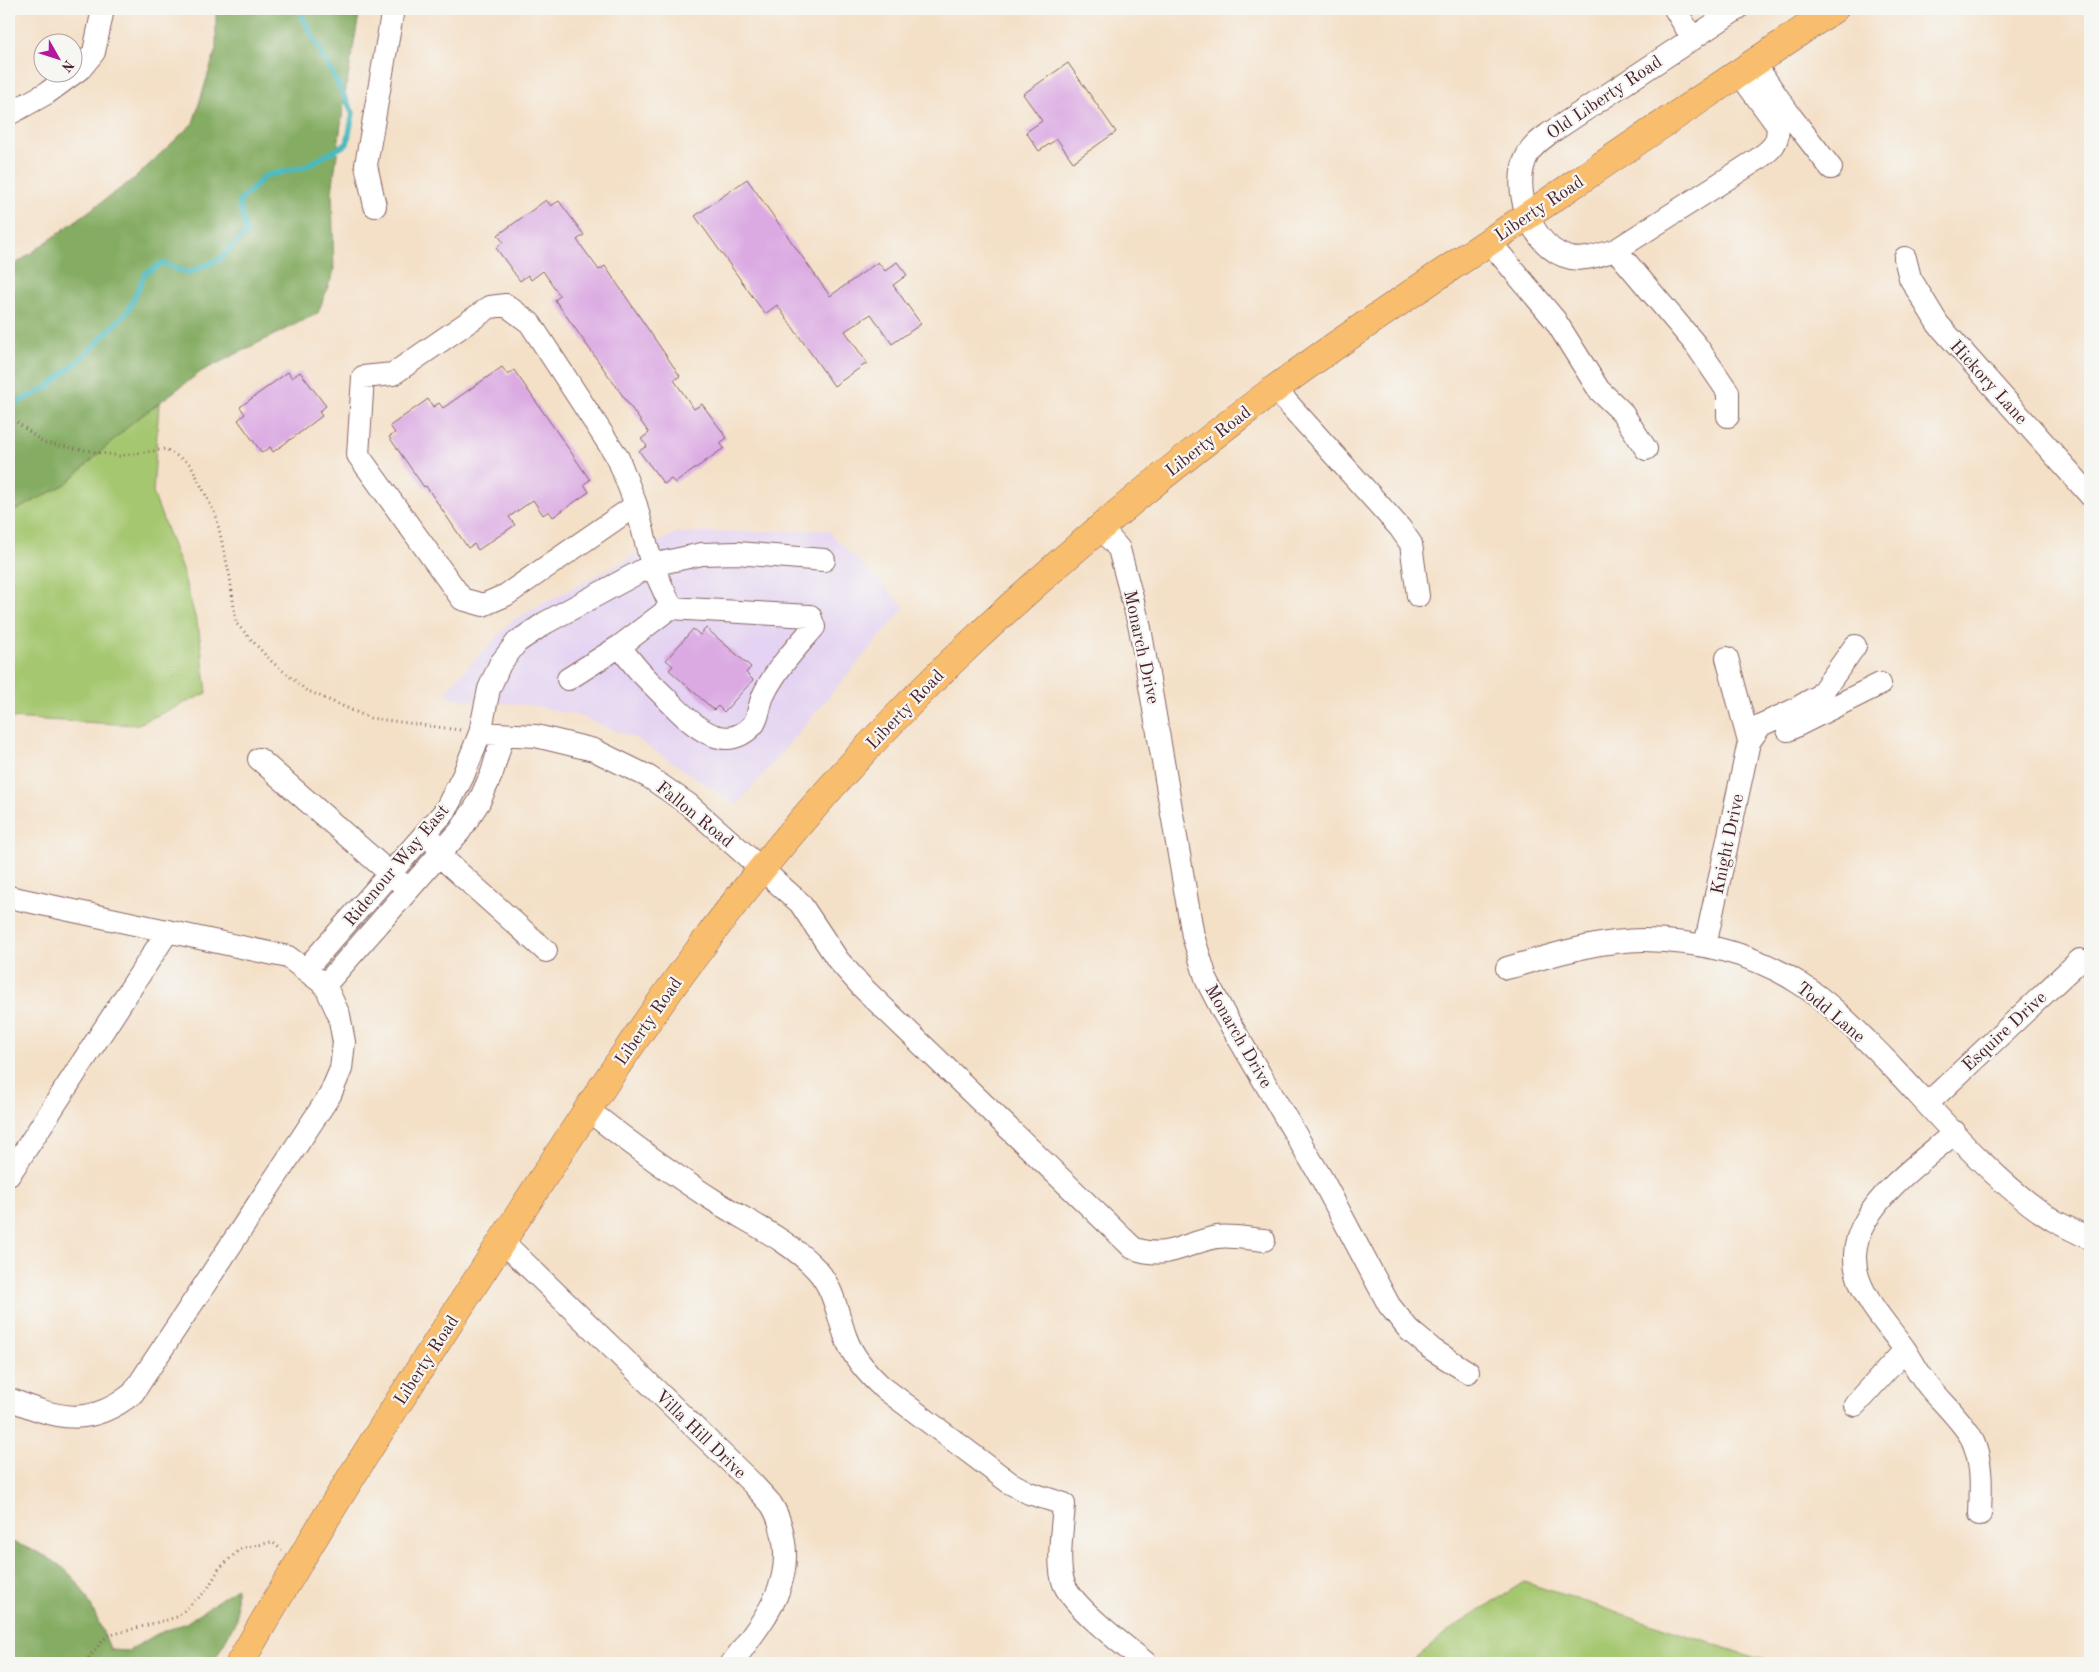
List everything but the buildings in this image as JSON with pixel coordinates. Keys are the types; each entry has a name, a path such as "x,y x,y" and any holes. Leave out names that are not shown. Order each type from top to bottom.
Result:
{"main road":[{"name":"Liberty Road","path":"240,1663 298,1564 502,1241 678,978 761,870 844,774 917,696 999,618 1101,528 1178,464 1275,390 1489,241 1834,9"}],"street":[{"path":"9,114 47,93 81,68 94,52 102,9"},
{"path":"375,206 366,165 393,9"},
{"path":"1675,9 1693,38"},
{"name":"Old Liberty Road","path":"1526,216 1522,173 1529,153 1536,144 1737,9"},
{"path":"1746,68 1792,118 1831,168"},
{"path":"1526,216 1544,244 1570,258 1587,258 1616,250 1758,159 1776,143 1777,125 1746,68"},
{"path":"1489,241 1555,320 1599,390 1621,411 1646,449"},
{"path":"1616,250 1696,345 1728,392 1728,416"},
{"name":"Hickory Lane","path":"1905,258 1910,278 1938,324 2090,495"},
{"path":"636,505 506,595 483,605 462,599 358,455 364,377 393,374 490,306 506,305 530,323 618,458 636,505 652,565 670,608"},
{"path":"1275,390 1400,528 1411,544 1418,596"},
{"name":"Monarch Drive","path":"1101,528 1119,549 1140,628 1193,936 1207,981 1223,1012 1322,1179 1389,1305 1409,1330 1433,1350 1468,1372"},
{"name":"Ridenour Way East","path":"306,969 445,811 463,776 480,733 489,689 500,664 517,642 545,622 652,565 702,554 737,553 824,560"},
{"path":"568,679 620,646 670,608 810,616 814,627 779,668 763,695 753,725 738,736 718,737 696,728 630,662 620,646"},
{"path":"1749,742 1761,725 1792,712 1820,694 1855,646"},
{"path":"1727,658 1749,742"},
{"path":"1749,742 1782,733 1880,684"},
{"name":"Fallon Road","path":"480,733 536,736 594,750 648,777 688,804 800,904 838,960 862,987 1133,1248 1148,1254 1163,1254 1219,1237 1264,1240"},
{"name":"Ridenour Way East","path":"325,985 408,889 440,856 480,802 492,773 502,735"},
{"name":"Knight Drive","path":"1705,946 1749,742"},
{"path":"259,759 408,889"},
{"path":"431,828 440,856 546,951"},
{"path":"9,897 288,957 325,985 339,1015 344,1042 341,1069 330,1096 133,1393 116,1407 75,1417 50,1415 9,1399"},
{"path":"9,1175 168,931"},
{"name":"Todd Lane","path":"1506,968 1592,945 1642,940 1705,946 1735,954 1798,982 1830,1006 1928,1103 1974,1154 2026,1199 2053,1219 2090,1239"},
{"name":"Esquire Drive","path":"1928,1103 2080,960"},
{"path":"588,1110 676,1176 777,1239 816,1269 827,1284 836,1303 845,1337 852,1352 865,1372 881,1386 1010,1483 1029,1493 1064,1504 1062,1573 1064,1584 1088,1613 1146,1663"},
{"path":"1955,1132 1880,1199 1865,1221 1855,1248 1858,1278 1876,1314 1905,1350 1928,1386 1971,1437 1980,1461 1980,1514"},
{"name":"Villa Hill Drive","path":"502,1241 771,1504 780,1523 785,1548 784,1575 779,1594 769,1612 732,1663"},
{"path":"1855,1405 1905,1350"}],"path":[{"path":"9,416 44,443 119,456 166,449 191,465 216,516 230,577 236,623 270,660 306,690 370,718 480,733"},
{"path":"88,1663 89,1658 107,1636 177,1617 207,1590 219,1569 240,1549 272,1542 298,1564"}],"shaded area":[{"path":"827,530 905,607 737,805 637,739 579,716 536,706 450,698 447,689 513,620 676,533"}],"green space":[{"path":"216,9 360,9 345,94 332,192 334,271 318,313 202,371 133,422 66,484 9,514 9,269 135,178 193,123 216,49"},
{"path":"159,403 153,493 182,570 199,631 207,693 136,725 9,718 9,514 66,484 133,422"},
{"path":"9,1541 51,1559 65,1569 85,1594 111,1650 128,1651 157,1634 186,1623 236,1588 237,1619 213,1663 9,1663"},
{"path":"1524,1582 1771,1663 1410,1663 1454,1627"}],"waterway":[{"path":"10,406 47,388 86,354 128,311 145,274 162,263 188,273 220,259 246,233 239,202 265,176 304,167 347,144 353,113 302,16 301,9"}]}
